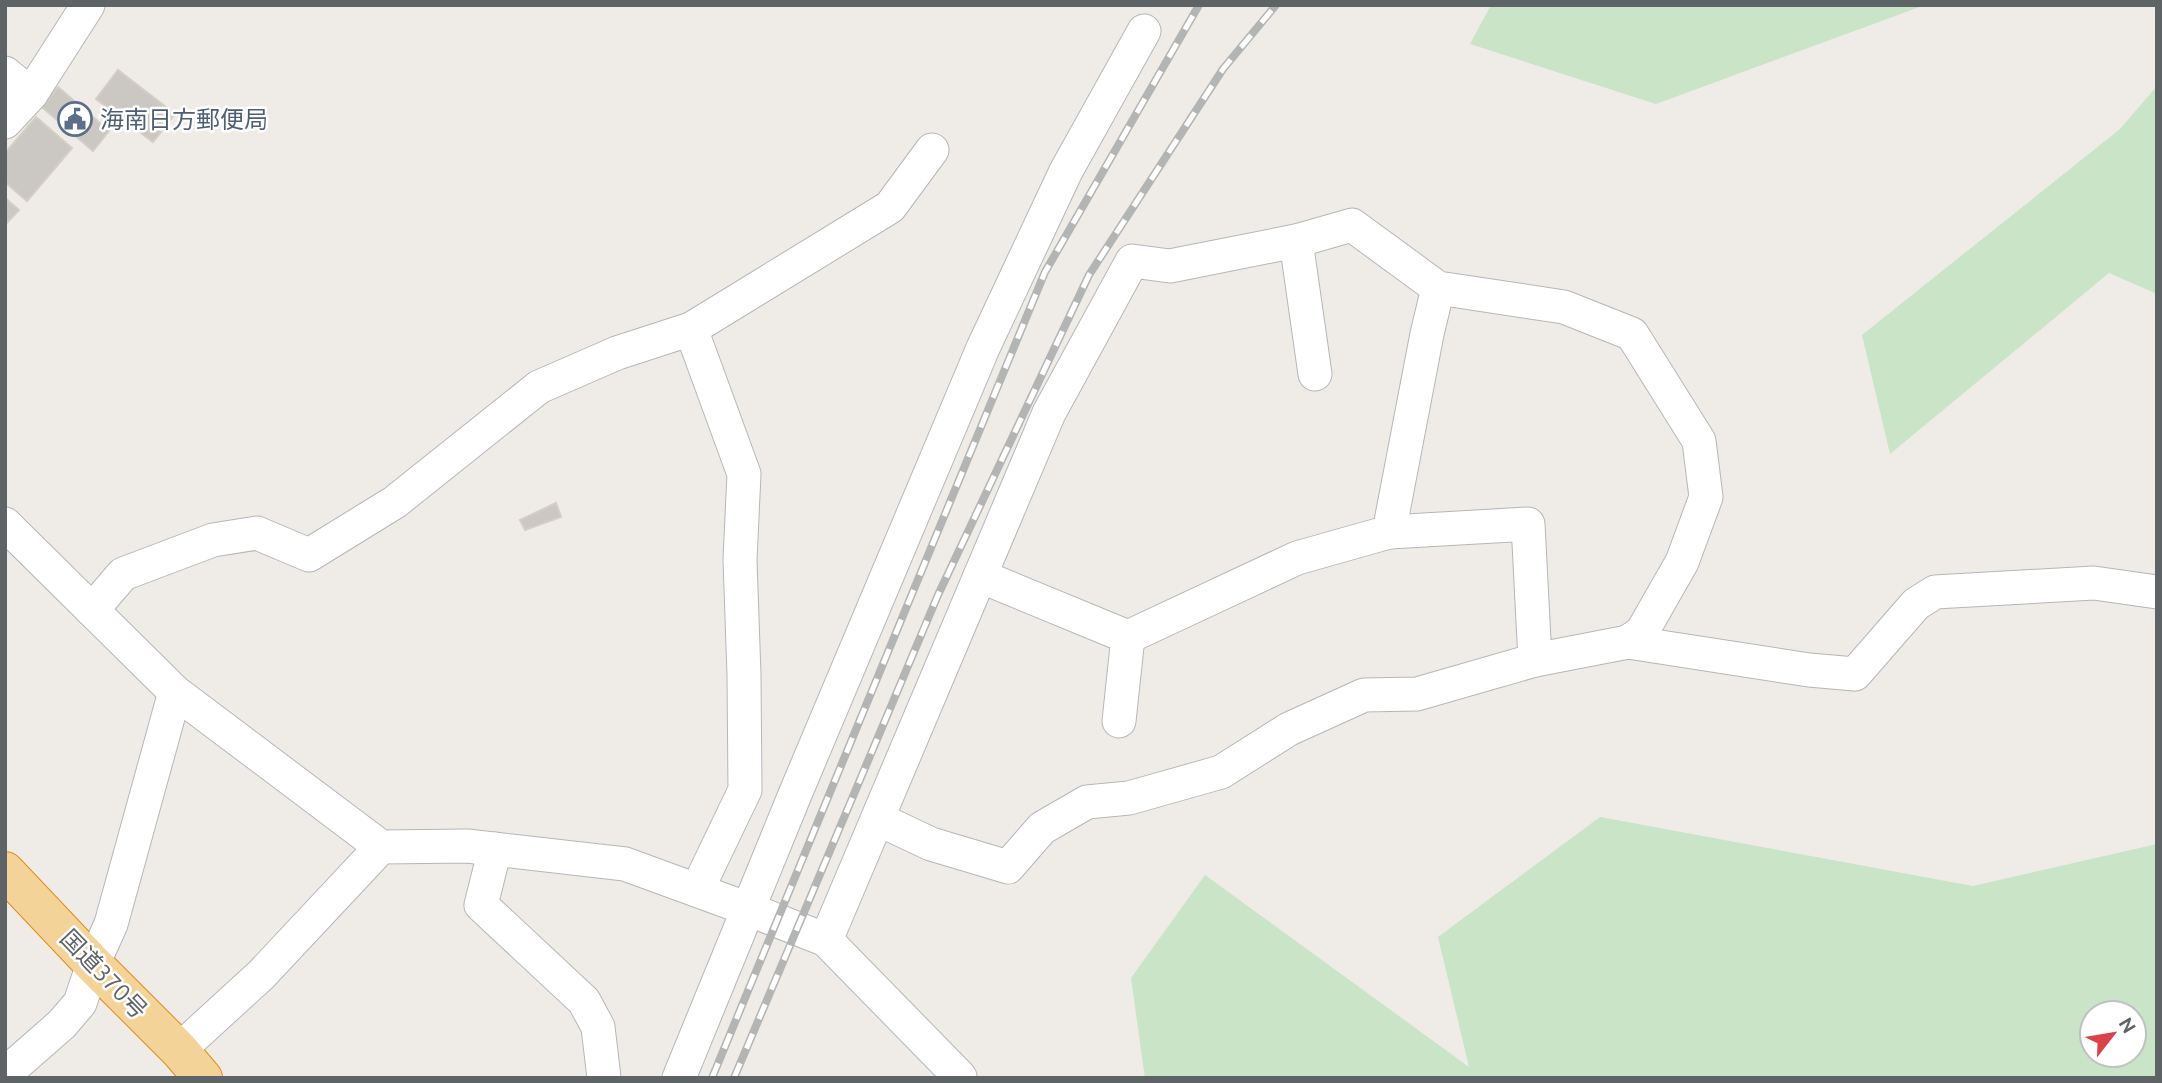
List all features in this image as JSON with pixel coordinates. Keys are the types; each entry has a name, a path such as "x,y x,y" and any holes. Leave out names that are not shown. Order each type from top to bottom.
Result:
{"highway":[{"name":"国道370号","path":"5,871 191,1064"}],"street":[{"path":"5,122 32,94 88,5"},
{"path":"679,1078 983,348 1066,170 1144,31"},
{"path":"5,73 32,94"},
{"path":"92,610 123,574 213,540 257,533 309,555 395,502 539,387 617,353 691,329 890,207 932,150"},
{"path":"826,940 1049,413 1132,261 1170,266 1296,241 1352,225 1438,288 1564,307 1632,334 1699,441 1706,497 1682,562 1642,632 1628,642"},
{"path":"1296,241 1315,374"},
{"path":"1389,532 1438,288"},
{"path":"691,329 744,474 740,560 745,790 697,890"},
{"path":"5,524 175,692 381,847 467,846 625,864 748,909 826,940 960,1077"},
{"path":"980,576 1128,636 1297,558 1389,532 1528,524 1535,660"},
{"path":"878,818 931,844 1008,867 1042,828 1087,802 1129,798 1222,772 1289,729 1364,695 1417,694 1535,660 1628,642 1809,670 1855,674 1916,604 1935,592 2094,583 2157,592"},
{"path":"1119,721 1128,636"},
{"path":"14,1072 80,1003 93,964 111,924 175,692"},
{"path":"191,1064 261,975 381,847"},
{"path":"495,849 481,905 584,1001 598,1027 604,1078"}],"green space":[{"path":"1491,5 1925,5 1656,104 1470,44"},
{"path":"2157,86 2157,294 2109,273 1890,454 1862,335 2120,129"},
{"path":"1600,817 1973,886 2157,844 2157,1078 1145,1078 1131,978 1205,875 1469,1067 1438,937"}],"building":[{"path":"118,70 175,114 153,142 96,99"},
{"path":"58,87 109,131 93,151 42,107"},
{"path":"36,117 72,148 27,201 5,182 5,153"},
{"path":"5,198 19,210 5,225"},
{"path":"556,503 561,517 525,530 520,520"}],"railway":[{"path":"712,1078 1045,272 1199,5"},
{"path":"734,1078 938,595 1089,275 1223,69 1276,5"}],"place":[{"name":"海南日方郵便局","path":"75,119"}]}
